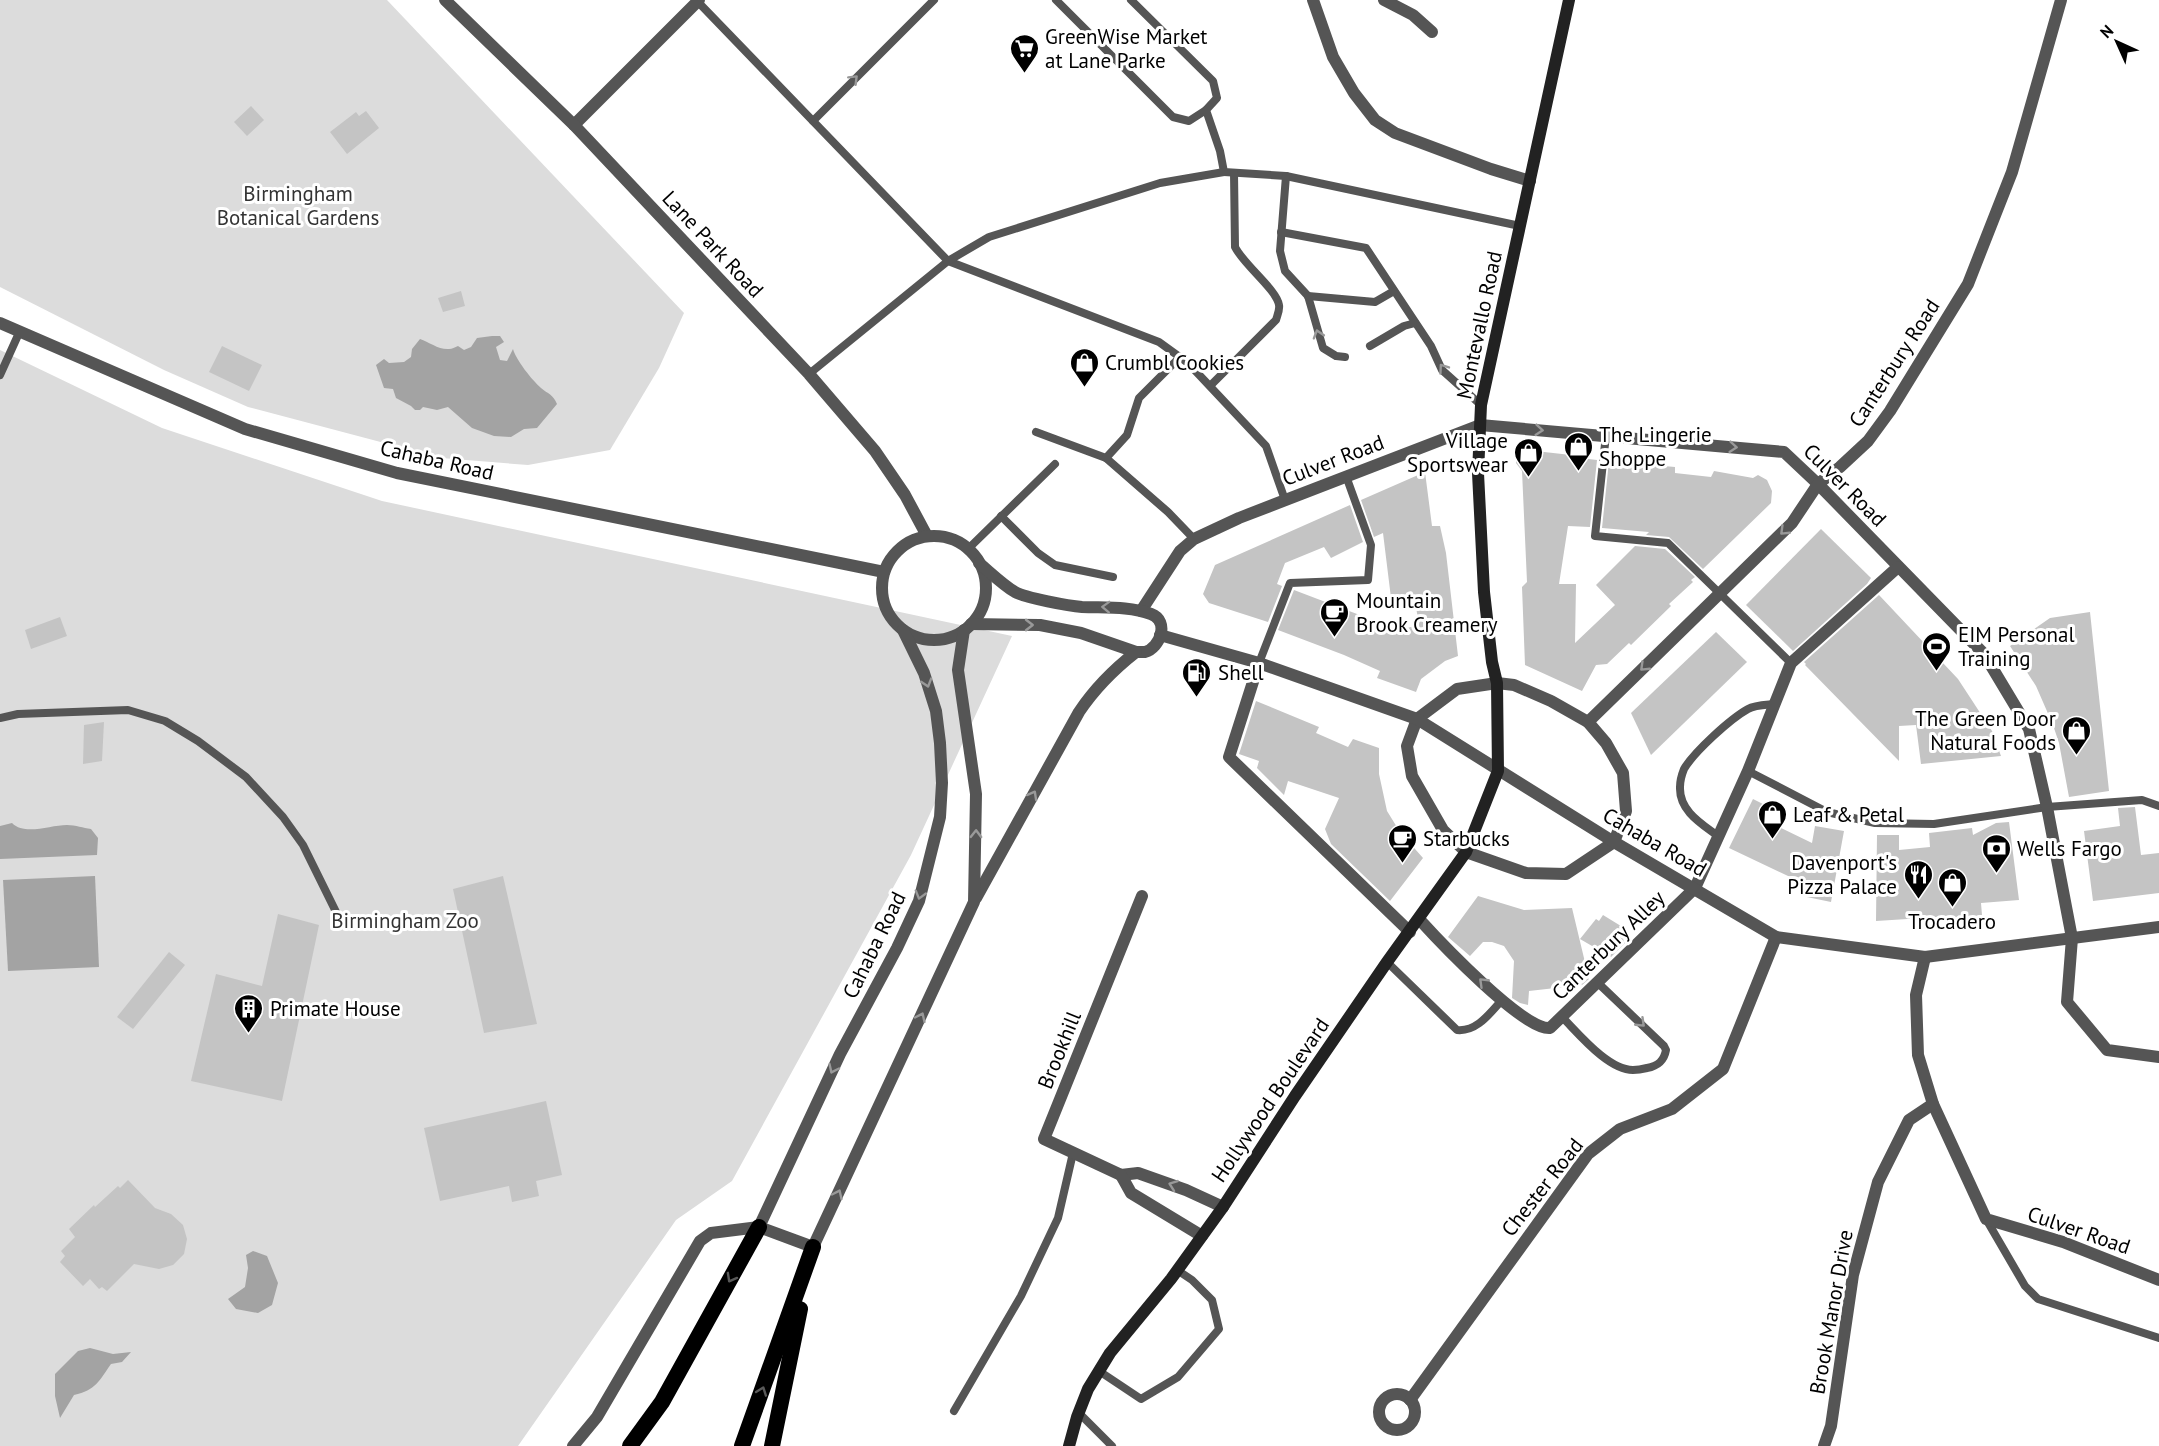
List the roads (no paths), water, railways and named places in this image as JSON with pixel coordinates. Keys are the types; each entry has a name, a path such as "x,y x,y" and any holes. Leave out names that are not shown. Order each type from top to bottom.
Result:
{"highway":[{"path":"630,1446 662,1402 759,1227"},
{"path":"742,1446 813,1247"},
{"path":"772,1446 813,1247"}],"main road":[{"name":"Montevallo Road","path":"1498,771 1497,683 1484,592 1478,473 1481,405 1569,0"},
{"name":"Hollywood Boulevard","path":"1069,1446 1078,1412 1088,1389 1110,1353 1177,1270 1223,1207 1295,1096 1466,852 1498,771"}],"street":[{"name":"Lane Park Road","path":"445,0 574,125 808,374 875,451 905,495 927,536"},
{"path":"1313,0 1332,57 1354,93 1375,120 1395,133 1530,181"},
{"path":"1384,0 1413,15 1432,32"},
{"name":"Canterbury Road","path":"1588,722 1792,523 1818,484 1868,441 1890,411 1968,284 2012,172 2061,0"},
{"path":"574,125 698,1"},
{"name":"Cahaba Road","path":"0,323 245,429 397,473 884,572 883,601 895,623 903,630 924,673 936,711 942,783 938,828 919,901 897,948 840,1054 759,1227"},
{"name":"Culver Road","path":"1141,611 1180,552 1194,539 1239,518 1480,424 1784,452 1984,654 2029,729 2047,807 2072,938 2067,1002 2107,1050 2159,1058"},
{"path":"884,572 894,554 904,545 927,536 952,539 968,549 980,563 1008,587 1020,594 1080,607 1114,607 1141,611 1158,616 1161,622 1160,634 1151,648 1144,652 1136,652 1081,633 1040,625 967,627"},
{"path":"903,630 928,639 952,636 967,627 980,611 984,599 986,587 980,563"},
{"path":"1791,663 1898,567"},
{"path":"967,627 958,670 976,794 974,902"},
{"name":"Cahaba Road","path":"1160,634 1259,663 1417,719 1614,842 1776,937 1925,957 2159,927"},
{"path":"573,1446 597,1417 700,1242 711,1233 759,1227 813,1247 974,902 1079,712 1094,690 1113,670 1136,652"},
{"path":"1259,663 1229,757 1410,932"},
{"name":"Canterbury Alley","path":"1419,919 1502,1000 1534,1025 1544,1029 1550,1028 1695,888 1748,771 1791,663"},
{"path":"1497,683 1514,686 1551,700 1588,722 1606,742 1623,773 1626,811 1614,842 1566,874 1526,873 1466,852 1443,830 1412,776 1407,746 1417,719 1458,688 1497,683"},
{"name":"Brookhill","path":"1142,896 1044,1139 1121,1175 1138,1173 1186,1190 1223,1207"},
{"name":"Chester Road","path":"1410,1400 1588,1154 1620,1129 1672,1109 1724,1069 1776,937"},
{"path":"1925,957 1916,995 1918,1055 1934,1104 1986,1219"},
{"name":"Brook Manor Drive","path":"1824,1446 1831,1426 1853,1275 1878,1182 1909,1120 1934,1104"},
{"name":"Brookhill","path":"1121,1175 1131,1193 1202,1236"},
{"name":"Culver Road","path":"1986,1219 2062,1242 2159,1280"}],"lane":[{"path":"813,121 934,0"},
{"path":"1056,0 1173,117 1190,121 1206,110 1217,98 1213,81 1131,0"},
{"path":"698,1 948,261 1159,342 1180,357 1211,386 1266,446 1285,500"},
{"path":"1206,110 1220,151 1224,172"},
{"path":"808,374 948,261 989,237 1160,183 1224,172 1286,176 1520,226"},
{"path":"1211,386 1276,320 1280,306 1275,295 1240,257 1235,248 1234,173"},
{"path":"1286,176 1280,251 1285,271 1308,296 1323,348 1336,356 1345,357"},
{"path":"1281,232 1366,248 1431,346 1442,370 1481,405"},
{"path":"1308,296 1375,302 1394,291"},
{"path":"1370,346 1404,326 1415,323"},
{"path":"0,375 19,333"},
{"path":"1106,458 1127,435 1140,398 1180,357"},
{"path":"1036,432 1106,458 1194,539"},
{"path":"1606,435 1595,536 1668,543 1791,663"},
{"path":"968,549 1055,464"},
{"path":"1259,663 1290,583 1368,580 1371,545 1346,476"},
{"path":"1001,516 1038,554 1055,565 1113,577"},
{"path":"1718,836 1696,820 1686,808 1680,789 1684,770 1731,720 1750,708 1775,704"},
{"path":"0,718 18,714 128,710 165,721 198,741 246,777 283,817 303,845 340,920"},
{"path":"1748,771 1827,812 1875,823 1934,824 2047,807 2142,800 2159,806"},
{"path":"1387,962 1457,1030 1464,1031 1485,1020 1502,1000"},
{"path":"1562,1017 1606,1059 1620,1066 1632,1070 1655,1067 1661,1062 1666,1050 1664,1046 1599,983"},
{"path":"954,1411 1021,1296 1058,1218 1073,1153"},
{"path":"1986,1219 2025,1286 2038,1299 2159,1338"},
{"path":"1099,1371 1141,1399 1178,1377 1219,1329 1212,1300 1192,1280 1177,1270"},
{"path":"1078,1412 1112,1446"}],"place":[{"name":"GreenWise Market at Lane Parke","path":"1024,74"},
{"name":"Crumbl Cookies","path":"1084,388"},
{"name":"The Lingerie Shoppe","path":"1578,472"},
{"name":"Village Sportswear","path":"1529,478"},
{"name":"Mountain Brook Creamery","path":"1335,638"},
{"name":"EIM Personal Training","path":"1937,672"},
{"name":"Shell","path":"1197,698"},
{"name":"The Green Door Natural Foods","path":"2077,756"},
{"name":"Leaf & Petal","path":"1772,840"},
{"name":"Starbucks","path":"1402,864"},
{"name":"Wells Fargo","path":"1996,874"},
{"name":"Davenport's Pizza Palace","path":"1918,900"},
{"name":"Trocadero","path":"1952,908"},
{"name":"Primate House","path":"249,1034"}],"park label":[{"name":"Birmingham Botanical Gardens","path":"298,205"},
{"name":"Birmingham Zoo","path":"405,920"}]}
